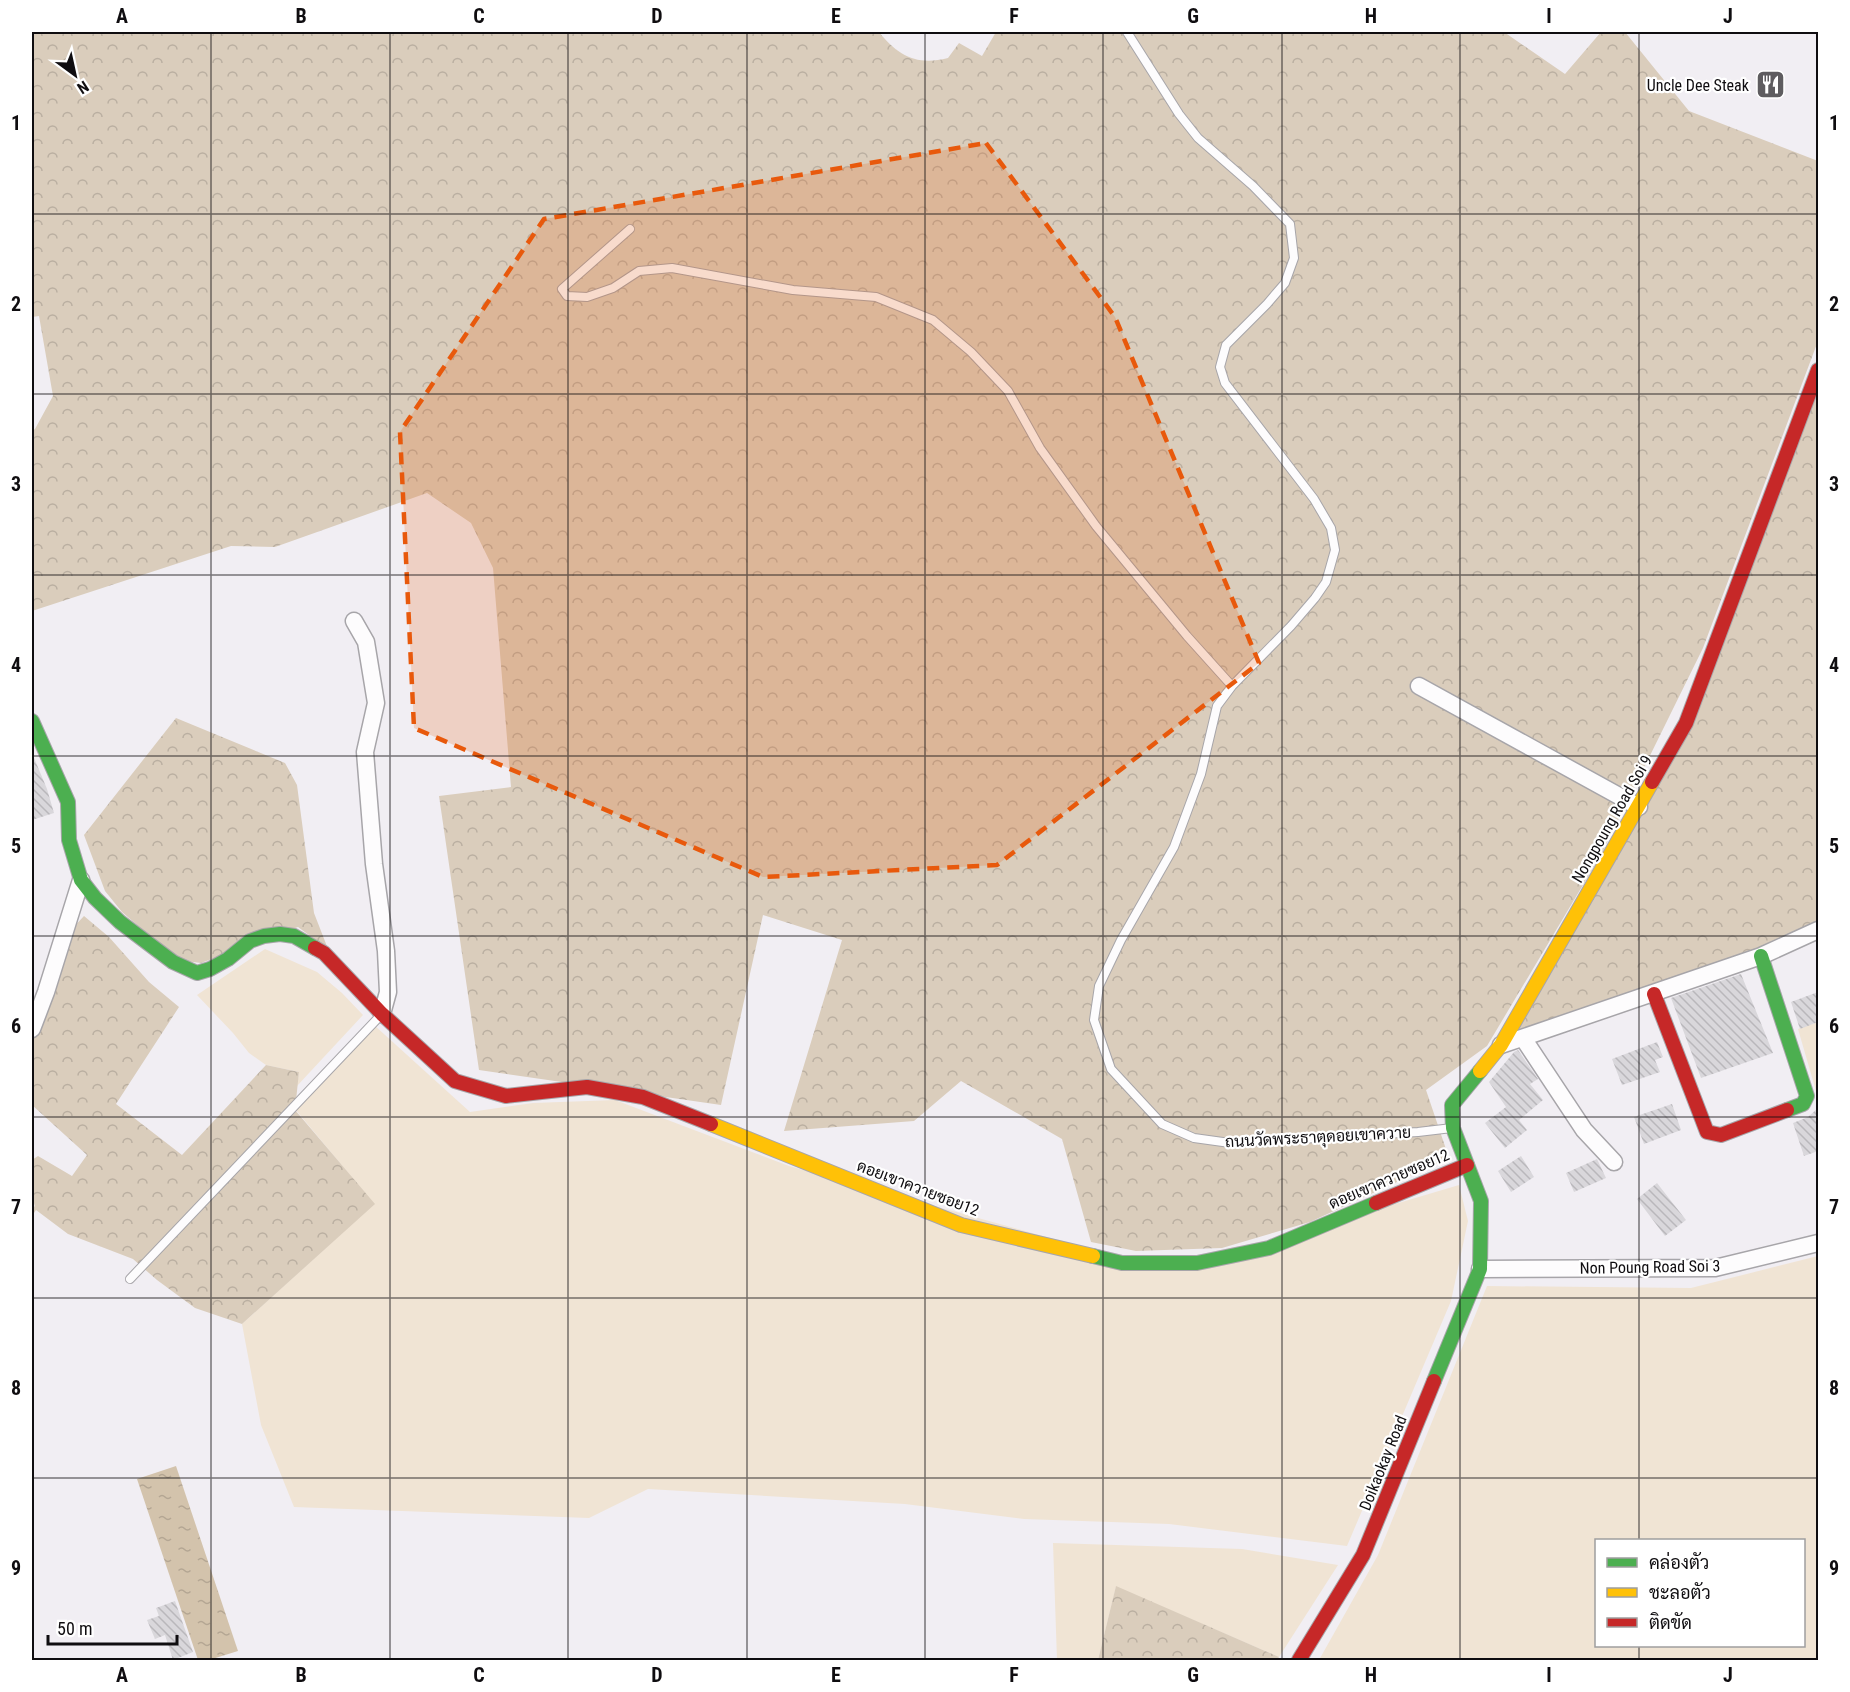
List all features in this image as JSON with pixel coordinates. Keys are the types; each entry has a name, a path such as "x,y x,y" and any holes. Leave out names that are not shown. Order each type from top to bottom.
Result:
{"street":[{"name":"Nongpoung Road Soi 9","path":"1480,1269 1481,1201 1453,1128 1452,1105 1502,1045 1686,723 1818,370"},
{"path":"354,621 366,642 376,703 365,752 388,992 382,1014"},
{"path":"1419,686 1639,807"},
{"path":"32,721 54,765 68,802 69,840 81,880 32,1029"},
{"name":"ดอยเขาควายซอย12","path":"81,880 95,898 120,922 173,962 197,973 228,959 250,941 280,934 294,936 324,953 382,1014 455,1081 506,1096 587,1087 643,1097 961,1225 1122,1263 1197,1263 1269,1248 1467,1165"},
{"path":"1502,1045 1761,956 1818,930"},
{"path":"1654,994 1707,1132 1722,1135 1803,1104 1807,1096 1761,956"},
{"path":"1523,1038 1584,1130 1614,1162"},
{"name":"Non Poung Road Soi 3","path":"1480,1269 1715,1268 1818,1244"},
{"name":"Doikaokay Road","path":"1299,1660 1363,1555 1480,1269"}],"lane":[{"name":"ถนนวัดพระธาตุดอยเขาควาย","path":"1128,32 1179,114 1198,138 1253,186 1290,224 1294,258 1285,283 1226,345 1220,368 1225,383 1314,499 1331,528 1335,550 1326,582 1315,598 1232,686 1217,706 1201,774 1174,847 1121,940 1099,986 1094,1020 1111,1069 1162,1124 1194,1138 1230,1143 1453,1128"},
{"path":"630,229 562,289 567,296 587,297 613,288 639,271 672,268 793,290 876,297 933,320 971,352 1008,391 1040,448 1096,526 1187,636 1232,686"},
{"path":"130,1279 382,1014"}],"highlighted area":[{"path":"986,143 1115,317 1259,663 997,865 763,877 414,728 400,432 544,219"}],"shaded area":[{"path":"265,949 317,972 363,1015 297,1086 299,1072 266,1065 249,1053 197,995"},
{"path":"1818,1022 1818,1098 1798,1029"},
{"path":"374,1025 470,1112 533,1103 615,1100 789,1166 1170,1271 1459,1185 1468,1221 1451,1301 1347,1546 1169,1524 1024,1519 905,1504 648,1489 589,1518 294,1507 261,1425 242,1324 374,1204 295,1109"},
{"path":"1818,1256 1818,1660 1319,1660 1378,1555 1487,1286 1691,1288"},
{"path":"1053,1543 1242,1549 1338,1565 1279,1657 1116,1587 1098,1660 1057,1660"}],"green space":[{"path":"32,32 879,32 901,53 927,61 948,58 959,43 982,56 996,32 1504,32 1565,74 1601,32 1625,32 1689,111 1818,161 1818,341 1703,648 1602,853 1487,1046 1426,1090 1449,1158 1310,1222 1222,1248 1136,1251 1091,1242 1062,1139 961,1081 914,1121 784,1131 842,940 763,915 721,1105 479,1070 439,796 511,787 493,568 471,523 427,493 275,547 231,546 32,611 32,431 53,396 39,316 32,317"},
{"path":"1818,370 1818,929 1501,1045 1686,723"},
{"path":"176,718 285,763 297,785 314,913 328,949 298,927 201,963 178,960 122,912 105,891 84,835"},
{"path":"84,916 109,937 149,982 179,1007 116,1104 182,1155 266,1065 299,1072 295,1110 375,1204 242,1324 195,1308 133,1259 68,1234 36,1210 32,1216 32,1204 35,1207 32,1195 32,1160 38,1156 72,1176 87,1155 32,1105 32,1029 68,933"},
{"path":"1116,1586 1279,1657 1277,1660 1098,1660"}],"water":[{"path":"176,1466 238,1651 209,1660 198,1660 137,1479"}],"building":[{"path":"32,753 54,813 32,820"},
{"path":"1741,974 1773,1053 1701,1078 1671,998"},
{"path":"1818,992 1818,1022 1800,1029 1791,1002"},
{"path":"1657,1042 1663,1057 1655,1060 1660,1072 1622,1085 1612,1059"},
{"path":"1518,1050 1538,1079 1530,1084 1543,1100 1519,1120 1527,1130 1505,1148 1485,1123 1506,1107 1489,1082"},
{"path":"1672,1104 1681,1130 1644,1144 1634,1117"},
{"path":"1818,1108 1818,1151 1804,1156 1793,1123 1808,1117"},
{"path":"1521,1156 1534,1177 1511,1192 1498,1171"},
{"path":"1597,1159 1606,1178 1574,1192 1566,1173"},
{"path":"1657,1183 1686,1220 1665,1236 1637,1199"},
{"path":"175,1601 193,1652 173,1660 165,1635 155,1639 147,1620 159,1616 156,1608"}],"traffic: fast":[{"path":"32,721 68,802 69,840 81,880 95,898 120,922 173,962 197,973 210,969 228,959 250,941 264,936 280,934 294,936 315,948"},
{"path":"1761,956 1807,1096 1803,1104 1787,1110"},
{"path":"1434,1381 1480,1269 1481,1201 1453,1128 1452,1105 1480,1071"},
{"path":"1093,1256 1122,1263 1197,1263 1269,1248 1376,1203"}],"traffic: slow":[{"path":"1480,1071 1501,1045 1652,782"},
{"path":"711,1124 961,1225 1093,1256"}],"traffic: jam":[{"path":"1652,782 1686,723 1818,370"},
{"path":"315,948 324,953 382,1014 455,1081 506,1096 587,1087 643,1097 711,1124"},
{"path":"1654,994 1707,1132 1721,1135 1787,1110"},
{"path":"1376,1203 1467,1165"},
{"path":"1299,1660 1363,1555 1434,1381"}],"place":[{"name":"Uncle Dee Steak","path":"1770,85"}]}
